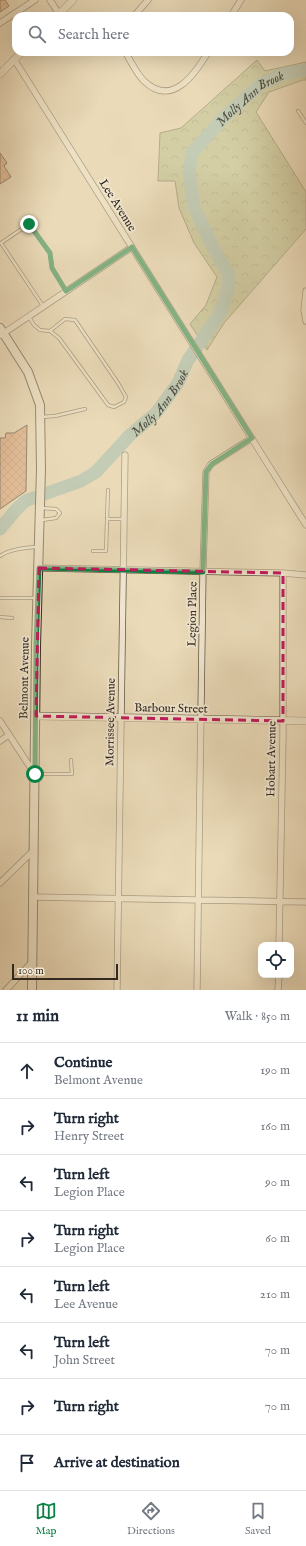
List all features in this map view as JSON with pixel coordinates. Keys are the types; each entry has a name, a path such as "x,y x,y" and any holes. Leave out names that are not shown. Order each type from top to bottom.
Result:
{"main road":[{"name":"Belmont Avenue","path":"1,332 28,372 40,404 41,417 32,990"}],"street":[{"path":"17,12 35,0"},
{"path":"50,0 56,12"},
{"path":"61,12 73,0"},
{"path":"138,12 148,0"},
{"path":"233,12 240,0"},
{"path":"0,23 12,15"},
{"path":"0,74 17,56"},
{"path":"128,56 144,81 150,86 162,90 175,89 189,80 205,56"},
{"name":"Lee Avenue","path":"14,59 306,525"},
{"path":"1,332 28,316 132,247"},
{"path":"306,291 304,310 306,321"},
{"name":"Legion Place","path":"197,990 203,572 206,472 212,464 252,438"},
{"name":"Morrissee Avenue","path":"117,990 125,455"},
{"path":"39,568 283,573 306,575"},
{"name":"Hobart Avenue","path":"279,942 283,721 283,573"},
{"name":"Barbour Street","path":"36,716 306,722"},
{"path":"0,721 35,774"},
{"path":"0,741 9,735"},
{"path":"0,883 34,850"},
{"path":"33,897 306,902"},
{"path":"6,990 32,962"},
{"path":"278,990 279,978"}],"lane":[{"path":"298,111 306,123"},
{"path":"43,306 1,243 29,224 50,253 52,268 66,291"},
{"path":"28,316 34,325 40,330 50,330 65,319 75,320 118,383 126,397 124,402 114,406 108,406 59,338 50,330"},
{"path":"41,417 56,416 85,410"},
{"path":"93,551 106,551 108,490"},
{"path":"39,508 56,509 60,513 56,518 39,519"},
{"path":"107,519 124,519"},
{"path":"0,556 4,553 23,548 39,547"},
{"path":"0,598 38,598"},
{"path":"0,617 12,618"},
{"path":"35,774 72,774 71,760"}],"highlighted area":[{"path":"39,568 283,573 283,721 36,716"}],"green space":[{"path":"257,60 265,71 306,62 306,80 269,92 256,112 306,192 306,229 224,323 207,350 190,324 206,305 217,277 194,243 179,208 175,181 158,181 160,133 181,128"}],"building":[{"path":"0,0 5,0 9,6 0,12"},
{"path":"0,153 7,163 4,166 11,177 0,184"},
{"path":"27,425 26,491 0,509 0,438 5,438 6,433 14,433"}],"waterway":[{"name":"Molly Ann Brook","path":"0,529 25,501 81,481 96,472 129,436 156,413 178,383 188,360 219,315 228,290 229,275 213,247 194,207 189,172 192,153 224,117 261,84 283,74 306,70"}],"route":[{"path":"29,224 50,253 52,268 66,291 132,247 252,438 212,464 206,472 203,572 39,568 36,646 35,774"}]}
